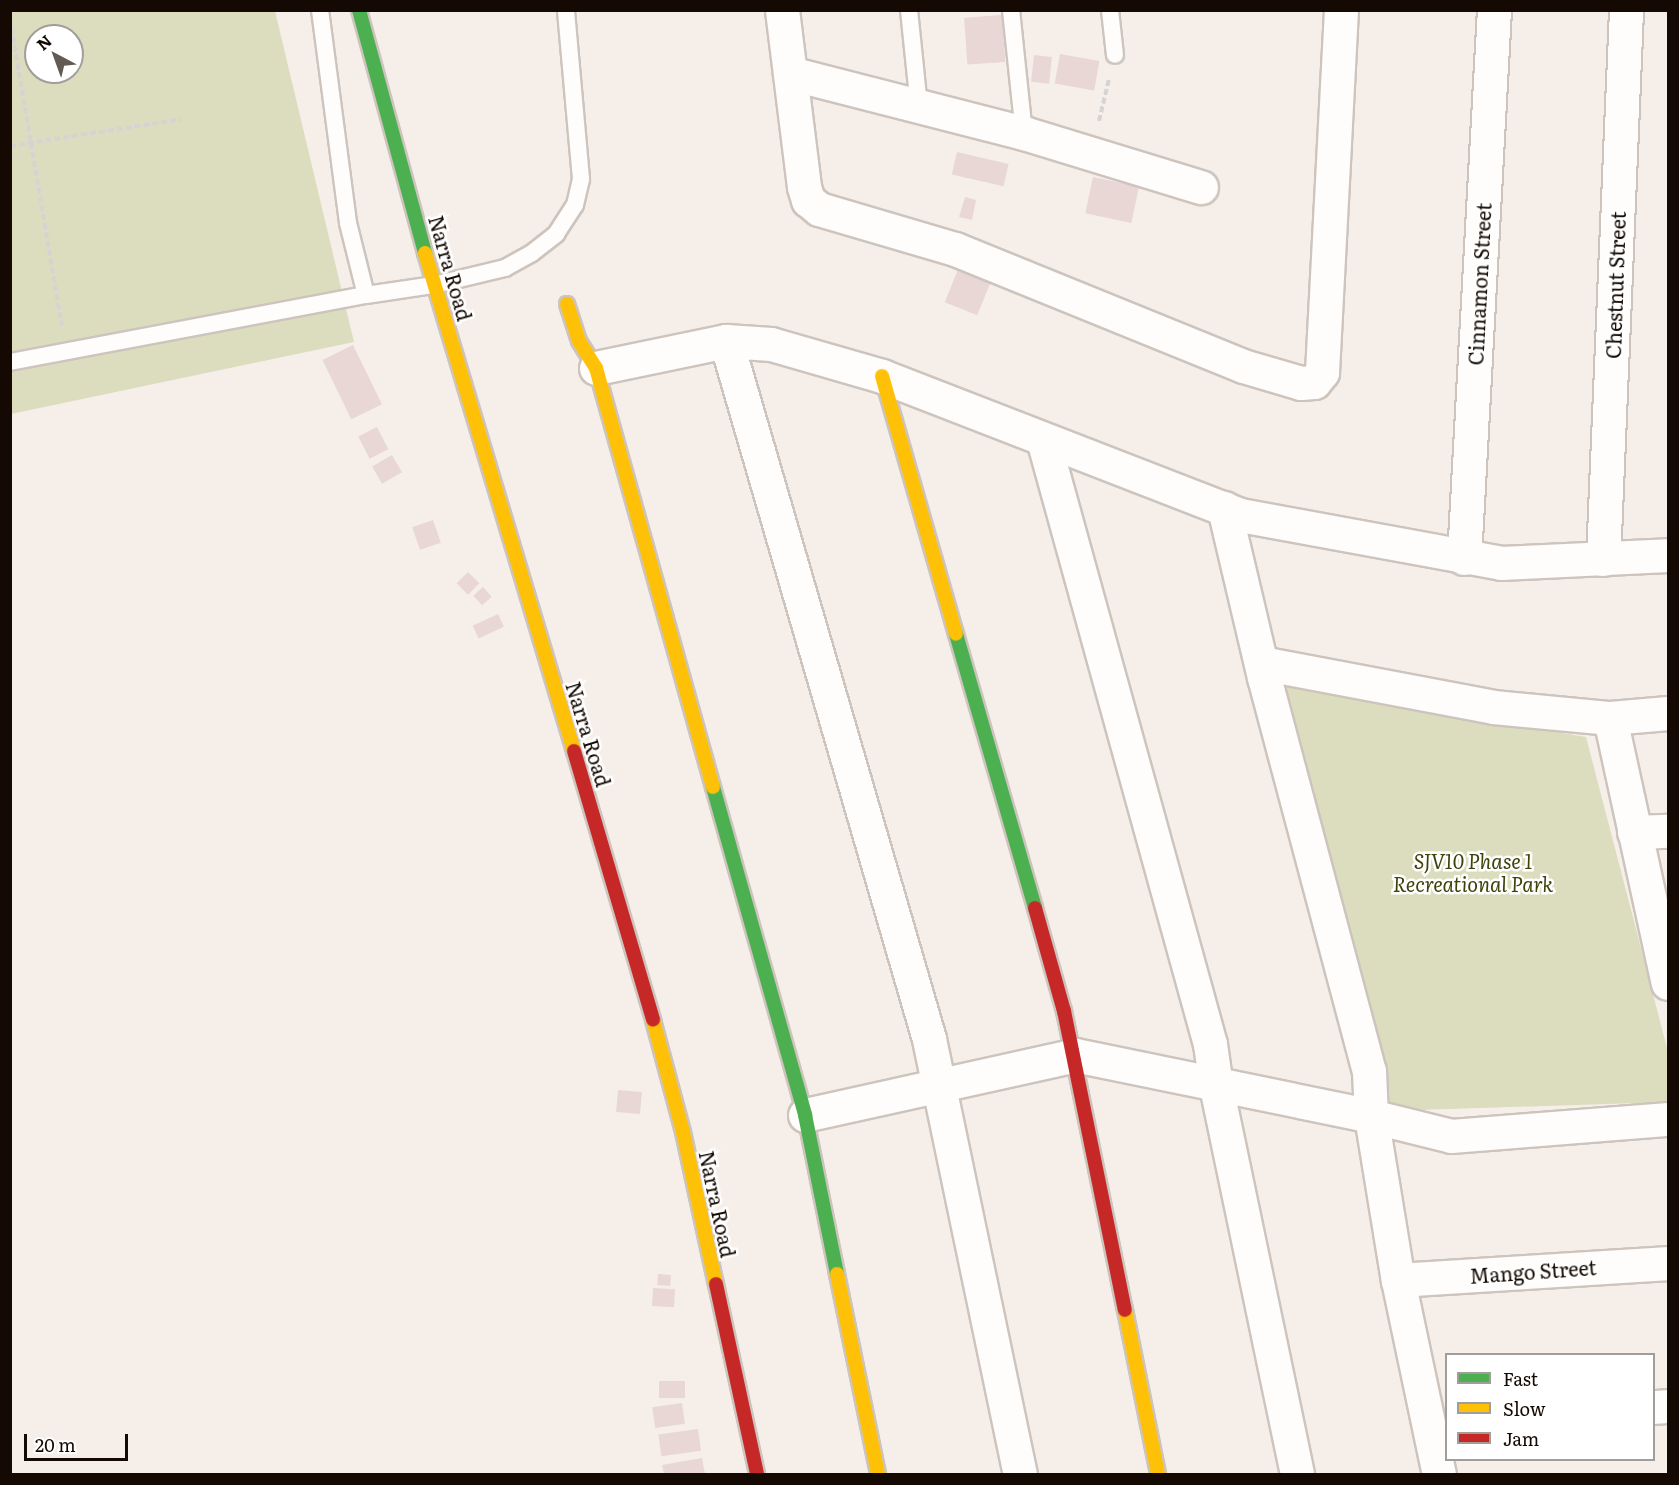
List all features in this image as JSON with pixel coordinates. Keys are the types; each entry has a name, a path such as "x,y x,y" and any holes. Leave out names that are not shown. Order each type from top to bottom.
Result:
{"street":[{"name":"Narra Road","path":"359,10 434,285 629,933 674,1099 757,1474"},
{"path":"783,10 804,187 808,200 819,209 955,249 1243,366 1301,383 1314,382 1322,372 1341,10"},
{"name":"Cinnamon Street","path":"1464,558 1494,10"},
{"name":"Chestnut Street","path":"1603,559 1626,10"},
{"path":"790,73 1024,134 1201,187"},
{"path":"567,304 579,341 596,368 805,1115 878,1474"},
{"path":"596,368 726,341 771,344 882,376 1240,515 1501,563 1668,555"},
{"path":"726,341 929,1039 1020,1474"},
{"path":"882,376 1075,1055 1080,1097 1158,1474"},
{"path":"1043,439 1210,1044 1216,1086 1297,1474"},
{"path":"1224,508 1261,663 1369,1071 1371,1116 1398,1280 1437,1424 1439,1474"},
{"path":"1261,663 1493,707 1610,718 1668,713"},
{"path":"1610,718 1668,978"},
{"path":"1634,832 1668,831"},
{"path":"805,1115 1075,1055 1216,1086 1371,1116 1451,1136 1668,1119"},
{"name":"Mango Street","path":"1398,1280 1668,1263"}],"lane":[{"path":"320,10 348,223 366,295"},
{"path":"10,362 366,295 434,285 505,268 532,253 556,234 575,205 582,179 566,10"},
{"path":"909,10 919,106"},
{"path":"1011,10 1024,134"},
{"path":"1110,10 1115,55"}],"path":[{"path":"10,20 66,350"},
{"path":"1090,154 1115,55"},
{"path":"10,146 182,119"}],"green space":[{"path":"10,11 275,11 354,342 11,414"},
{"name":"SJV10 Phase 1 Recreational Park","path":"1274,684 1586,737 1668,1052 1668,1102 1388,1111"}],"building":[{"path":"1002,15 1005,62 967,65 964,18"},
{"path":"1060,54 1099,61 1094,90 1055,84"},
{"path":"1034,55 1052,57 1049,84 1031,82"},
{"path":"957,152 1009,164 1003,186 952,174"},
{"path":"1093,177 1139,187 1131,223 1085,213"},
{"path":"965,197 976,200 972,220 959,217"},
{"path":"959,267 991,280 977,315 945,302"},
{"path":"353,345 382,404 351,419 322,360"},
{"path":"377,427 388,449 370,459 358,437"},
{"path":"392,455 402,472 382,484 372,467"},
{"path":"433,520 441,543 420,550 412,527"},
{"path":"468,572 479,583 468,595 457,583"},
{"path":"483,587 492,597 482,605 473,596"},
{"path":"498,614 504,627 479,639 473,626"},
{"path":"618,1090 642,1092 640,1114 616,1112"},
{"path":"658,1274 671,1275 670,1286 657,1285"},
{"path":"653,1288 675,1289 674,1307 652,1306"},
{"path":"659,1381 685,1381 685,1398 659,1398"},
{"path":"682,1403 685,1424 655,1428 652,1407"},
{"path":"698,1429 701,1451 661,1456 658,1435"},
{"path":"702,1458 705,1474 664,1474 662,1465"}],"traffic: fast":[{"path":"359,10 425,253"},
{"path":"956,634 1035,908"},
{"path":"713,787 805,1115 837,1274"}],"traffic: slow":[{"path":"425,253 574,751"},
{"path":"567,304 579,341 596,368 713,787"},
{"path":"882,376 956,634"},
{"path":"653,1020 683,1132 716,1284"},
{"path":"837,1274 878,1474"},
{"path":"1125,1310 1158,1474"}],"traffic: jam":[{"path":"574,751 653,1020"},
{"path":"1035,908 1064,1011 1125,1310"},
{"path":"716,1284 757,1474"}]}
